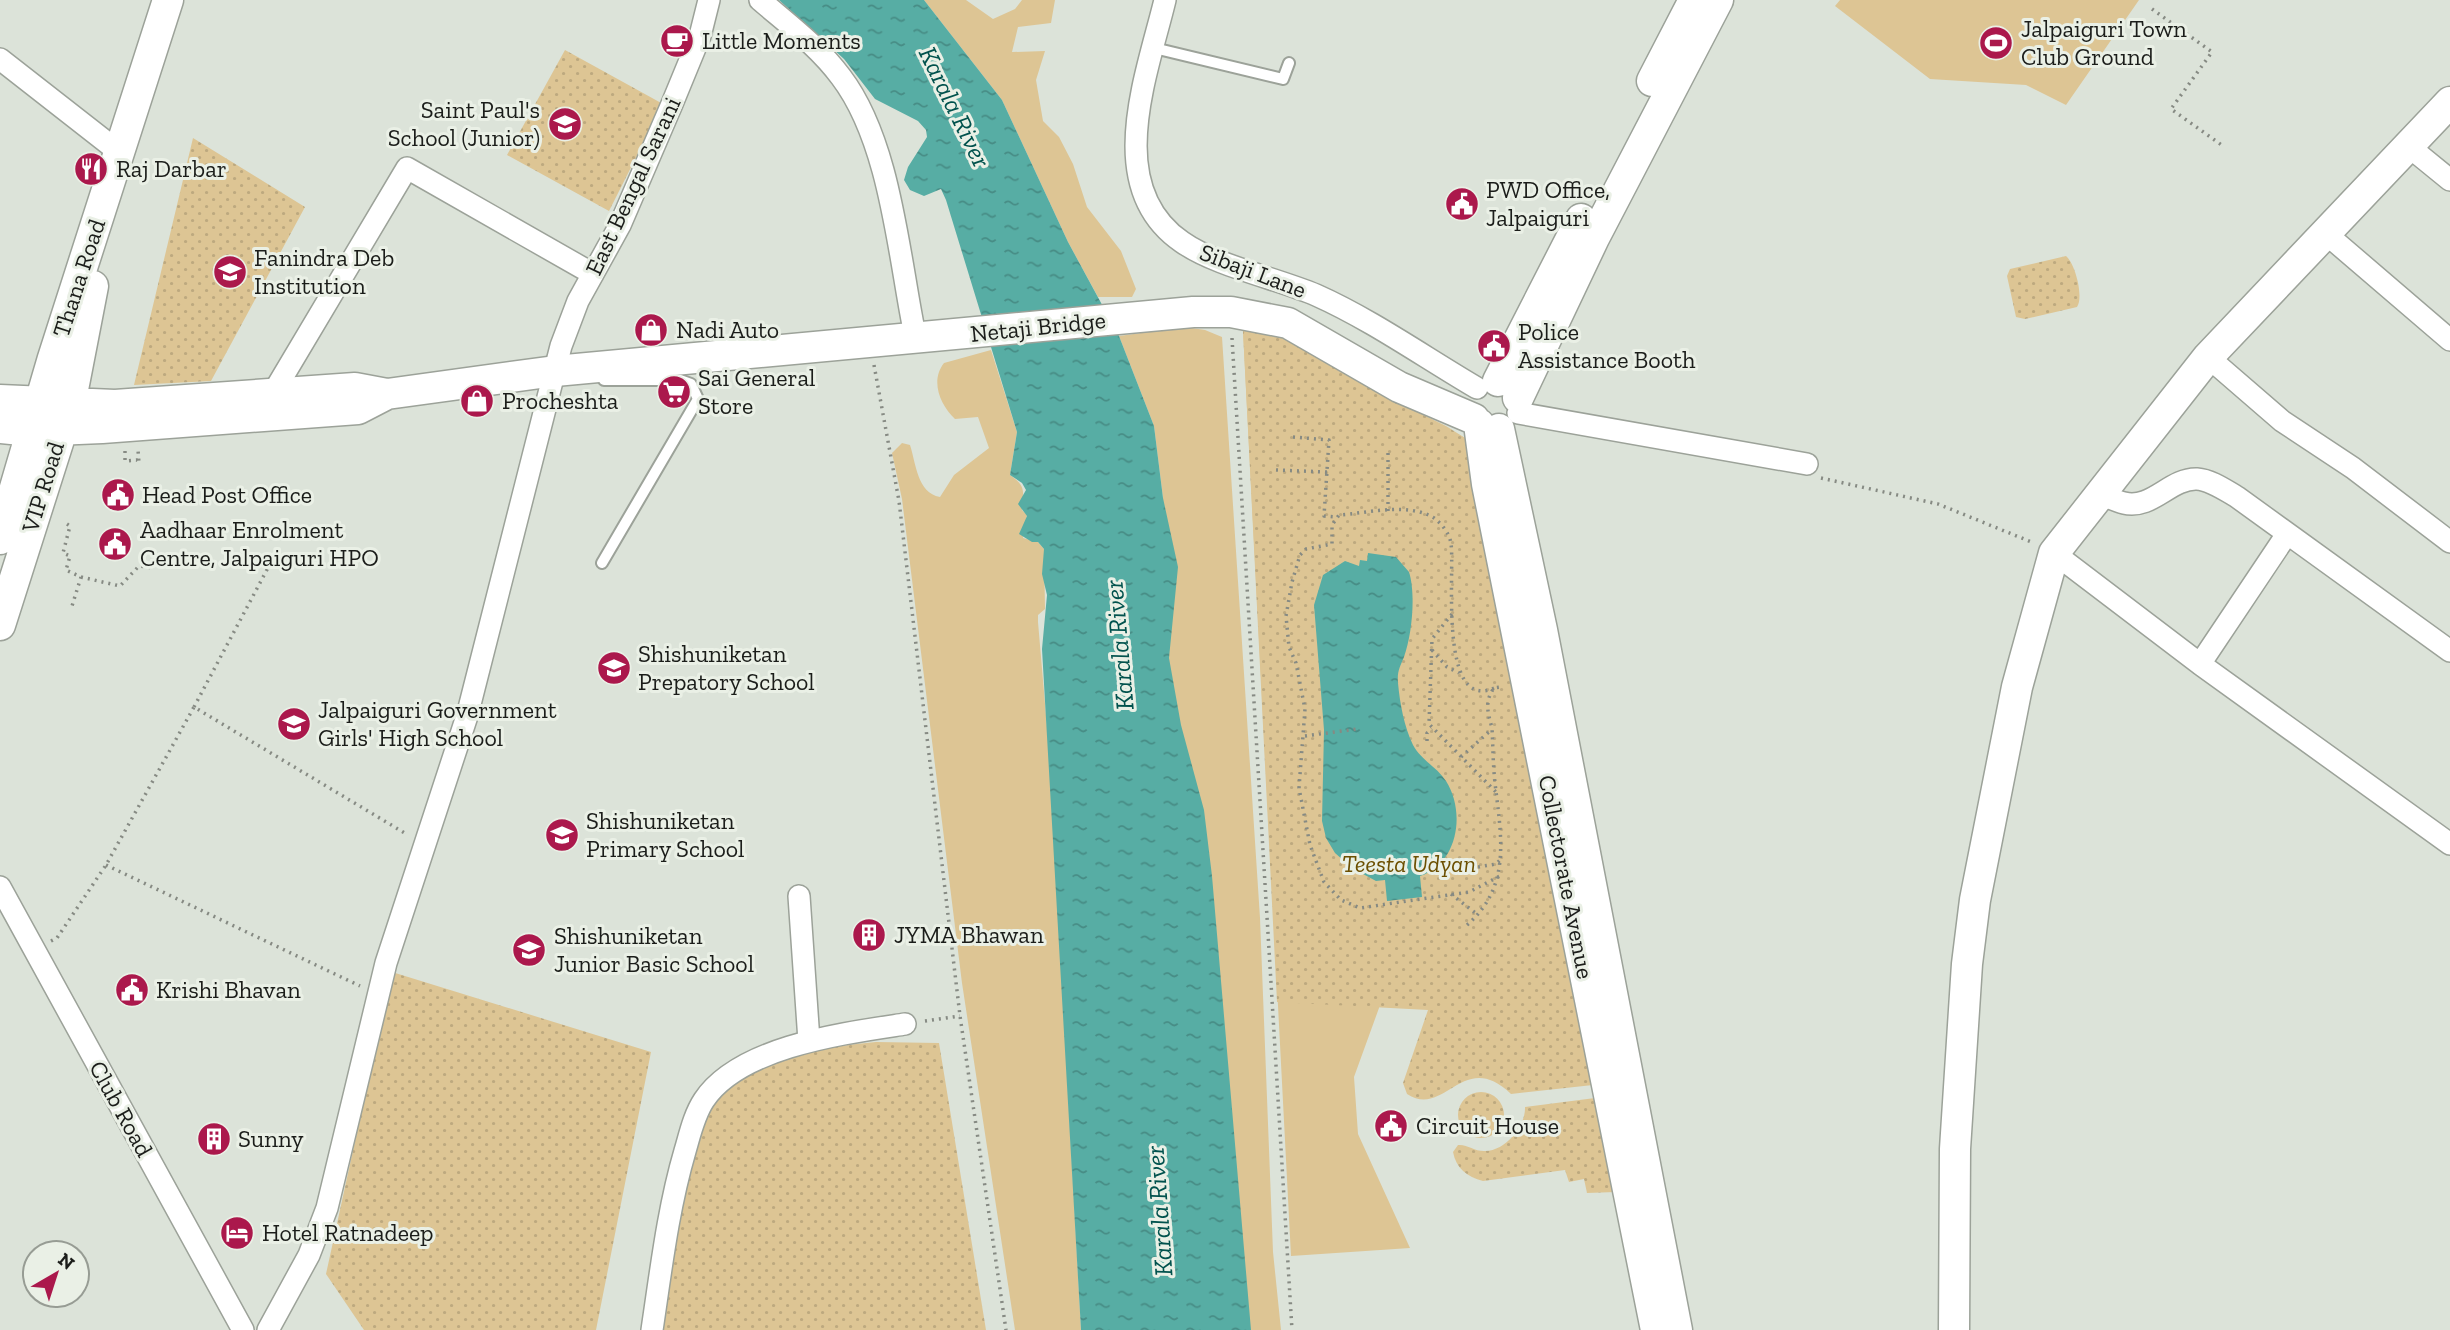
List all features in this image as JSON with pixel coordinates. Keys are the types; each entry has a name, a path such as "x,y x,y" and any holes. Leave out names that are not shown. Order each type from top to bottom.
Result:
{"street":[{"name":"Thana Road","path":"36,413 168,0"},
{"name":"East Bengal Sarani","path":"268,1330 309,1255 327,1208 385,964 467,716 555,371 578,301 620,225 697,44 709,0"},
{"path":"760,0 829,62 864,116 879,155 925,331"},
{"name":"Sibaji Lane","path":"1165,0 1136,123 1134,148 1138,174 1149,203 1162,224 1182,243 1341,308 1492,407"},
{"path":"1492,407 1694,0"},
{"path":"1492,407 1594,238 1718,0"},
{"path":"0,59 119,152"},
{"path":"1954,1330 1955,1149 1967,964 1975,900 2017,687 2054,553 2098,493 2208,357 2323,232 2450,102"},
{"path":"2407,145 2450,180"},
{"path":"273,393 407,168 593,274"},
{"path":"2323,232 2450,341"},
{"path":"1140,316 1233,301 1269,303 1294,308 1492,407"},
{"path":"1140,316 1288,323 1399,387 1492,407 1800,463"},
{"name":"Netaji Bridge","path":"387,394 555,371 871,353 925,331 1140,316"},
{"path":"2208,357 2282,421 2353,468 2450,542"},
{"path":"42,492 57,460 101,417 273,393 355,388 387,394"},
{"path":"36,413 101,417 358,409 387,394"},
{"path":"36,413 80,397 93,405 101,417"},
{"name":"Collectorate Avenue","path":"1492,407 1487,484 1512,685 1569,834"},
{"name":"Collectorate Avenue","path":"1492,407 1569,834 1619,1088 1677,1330"},
{"name":"VIP Road","path":"0,625 42,492 36,413"},
{"name":"VIP Road","path":"0,539 36,413"},
{"path":"2098,493 2125,504 2136,504 2179,483 2196,479 2211,483 2237,497 2450,651"},
{"path":"2200,664 2287,534"},
{"path":"2054,553 2200,664 2450,844"},
{"name":"Club Road","path":"0,887 243,1330"},
{"path":"799,896 809,1041"},
{"path":"652,1330 676,1184 704,1100 733,1074 770,1055 809,1041 905,1024"},
{"name":"Collectorate Avenue","path":"1619,1088 1656,1330"}],"lane":[{"path":"1154,48 1283,79 1289,63"},
{"path":"555,371 569,381 583,381"},
{"path":"597,380 680,380 691,384 698,399 603,563"}],"path":[{"path":"2152,9 2212,52 2171,109 2223,146"},
{"path":"1231,321 1292,1330"},
{"path":"871,353 899,501 960,1016 1006,1330"},
{"path":"1293,437 1329,440 1324,516 1388,511 1424,514 1436,520 1445,530 1452,546 1452,614 1459,673"},
{"path":"125,451 125,461 137,460 139,463 138,450"},
{"path":"1388,452 1388,511"},
{"path":"1800,463 1819,478 1938,504 2010,531 2054,553"},
{"path":"1276,470 1326,472"},
{"path":"1336,517 1332,525 1332,544 1307,549 1300,555 1288,603 1286,631 1302,687 1305,736 1299,764 1299,788 1305,824 1320,872 1331,892 1350,905 1360,908 1469,892 1500,876"},
{"path":"67,524 71,526 63,553 70,556 66,570 81,577 120,586 139,566 154,568"},
{"path":"34,951 57,938 106,865 271,564"},
{"path":"72,606 81,577"},
{"path":"1452,614 1433,635 1429,721 1432,729 1496,792"},
{"path":"1431,649 1447,667 1459,673 1474,688 1486,691 1512,685"},
{"path":"1467,925 1478,915 1500,876 1503,856 1492,729 1487,703 1512,685"},
{"path":"194,707 423,845"},
{"path":"1305,736 1357,729"},
{"path":"1427,741 1427,733 1432,729"},
{"path":"1461,757 1492,729"},
{"path":"1478,867 1496,864 1503,856"},
{"path":"106,865 365,988"},
{"path":"1449,893 1478,915"},
{"path":"905,1024 960,1016"}],"green space":[{"path":"924,0 966,0 993,19 1015,9 1022,0 1055,0 1051,23 1018,27 1012,52 1045,51 1036,80 1043,121 1059,137 1073,164 1087,207 1121,251 1136,289 1132,297 1098,297 1068,242 1002,100"},
{"name":"Jalpaiguri Town Club Ground","path":"1840,0 2139,0 2066,105 2026,85 1930,79 1835,6"},
{"name":"Saint Paul's School (Junior)","path":"565,50 663,104 609,211 507,155"},
{"path":"193,138 305,207 211,381 134,385"},
{"path":"2066,256 2078,280 2080,296 2077,307 2025,319 2016,317 2007,276 2010,269"},
{"path":"1185,327 1205,330 1222,337 1260,918 1273,1252 1281,1330 1226,1330 1154,521 1163,498 1154,426 1119,336"},
{"name":"Teesta Udyan","path":"1243,331 1277,336 1465,438 1379,1008 1354,1077 1358,1134 1410,1248 1291,1256"},
{"name":"Teesta Udyan","path":"1243,331 1277,336 1306,350 1393,400 1446,426 1465,438 1471,448 1593,1085 1511,1094 1494,1082 1480,1078 1467,1080 1433,1098 1420,1099 1407,1094 1403,1083 1428,1010 1277,1002"},
{"path":"991,350 1017,432 1010,475 1023,490 1022,510 1027,515 1023,538 1038,542 1044,549 1045,609 1038,615 1038,622 1050,762 1081,1330 1015,1330 962,983 902,499 892,453 902,443 910,445 922,484 926,490 940,497 954,475 989,448 978,417 955,419 941,400 937,385 944,363"},
{"path":"392,972 651,1052 596,1330 364,1330 326,1274"},
{"path":"876,1042 939,1043 986,1330 660,1330 681,1199 701,1130 714,1104 729,1086 745,1075 781,1059 837,1046"},
{"path":"1481,1092 1497,1099 1504,1115 1497,1131 1481,1138 1465,1131 1458,1115 1465,1099"},
{"path":"1595,1098 1616,1192 1587,1193 1584,1179 1569,1182 1565,1170 1483,1181 1467,1174 1457,1163 1453,1152 1458,1145 1484,1151 1506,1143 1518,1130 1525,1107"}],"water":[{"name":"Karala River","path":"779,0 924,0 1002,100 1068,242 1119,336 1154,426 1163,498 1178,567 1169,658 1181,725 1204,810 1251,1330 1081,1330 1042,649 1047,595 1042,574 1044,549 1038,542 1032,542 1019,534 1027,516 1018,504 1026,490 1022,483 1010,475 1017,432 946,200 941,189 924,196 910,190 904,180 908,167 927,137 926,130 918,121 875,99 844,59"},
{"path":"1368,553 1396,557 1409,572 1412,614 1407,648 1398,675 1401,707 1413,745 1442,776 1452,793 1457,822 1455,836 1443,860 1433,870 1420,876 1422,897 1387,901 1385,880 1376,881 1352,868 1335,853 1326,838 1322,821 1324,730 1314,605 1323,575 1345,561 1359,566 1360,560 1367,561"}],"place":[{"name":"Little Moments","path":"677,41"},
{"name":"Jalpaiguri Town Club Ground","path":"1996,43"},
{"name":"Saint Paul's School (Junior)","path":"565,124"},
{"name":"Raj Darbar","path":"91,169"},
{"name":"PWD Office, Jalpaiguri","path":"1462,204"},
{"name":"Fanindra Deb Institution","path":"230,272"},
{"name":"Nadi Auto","path":"651,330"},
{"name":"Police Assistance Booth","path":"1494,346"},
{"name":"Sai General Store","path":"674,392"},
{"name":"Procheshta","path":"477,401"},
{"name":"Head Post Office","path":"118,495"},
{"name":"Aadhaar Enrolment Centre, Jalpaiguri HPO","path":"115,544"},
{"name":"Shishuniketan Prepatory School","path":"614,668"},
{"name":"Jalpaiguri Government Girls' High School","path":"294,724"},
{"name":"Shishuniketan Primary School","path":"562,835"},
{"name":"JYMA Bhawan","path":"869,935"},
{"name":"Shishuniketan Junior Basic School","path":"529,950"},
{"name":"Krishi Bhavan","path":"132,990"},
{"name":"Circuit House","path":"1391,1126"},
{"name":"Sunny","path":"214,1139"},
{"name":"Hotel Ratnadeep","path":"237,1233"}]}
